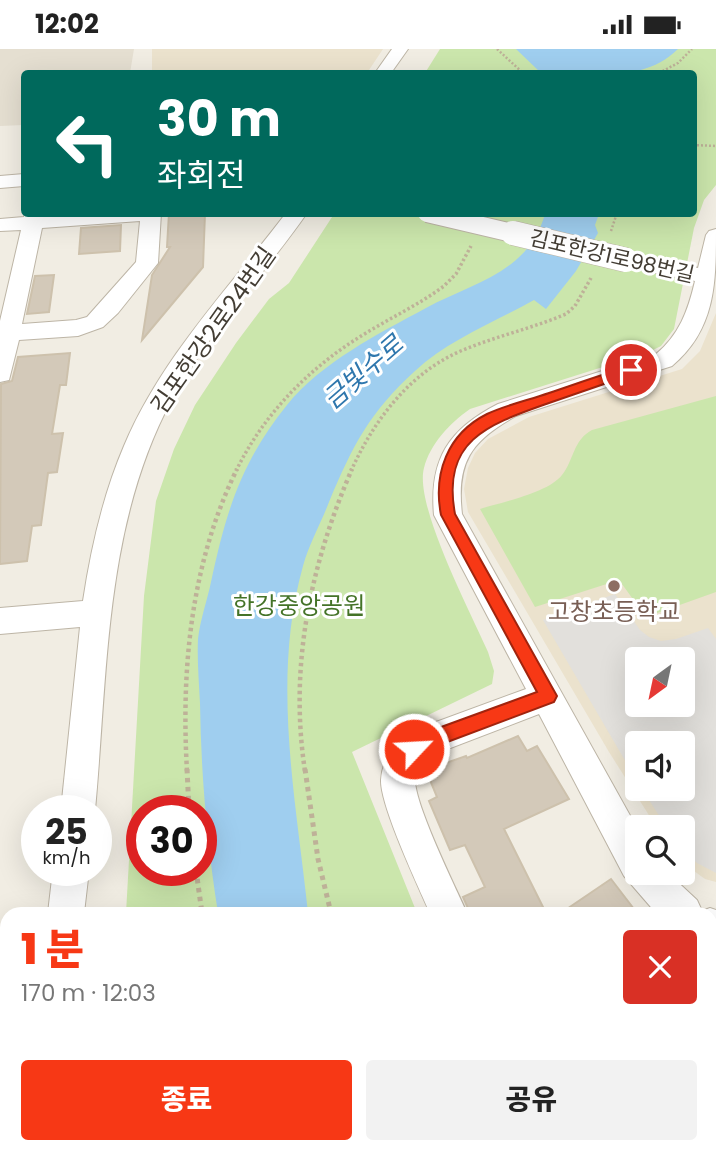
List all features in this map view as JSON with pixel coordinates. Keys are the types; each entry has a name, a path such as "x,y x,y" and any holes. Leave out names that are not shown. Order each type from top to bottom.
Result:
{"street":[{"path":"385,70 400,49"},
{"path":"404,70 417,49"},
{"path":"0,182 21,180"},
{"path":"0,225 34,218 63,217"},
{"path":"4,332 78,328 95,322 118,300 147,263 151,217"},
{"name":"김포한강2로24번길","path":"79,795 95,613 115,507 128,470 160,398 294,217"},
{"name":"김포한강1로98번길","path":"444,217 711,278"},
{"path":"0,374 4,332 34,218"},
{"path":"625,840 448,515 444,494 446,474 453,456 465,439 490,418 507,410 664,360 677,352 687,340 711,278 716,235"},
{"path":"0,621 95,613"},
{"path":"446,907 402,802 398,780 403,762 414,749 429,740 548,696"},
{"path":"654,885 677,907"},
{"path":"67,907 69,886"}],"path":[{"path":"497,49 520,70"},
{"path":"664,70 692,49"},
{"path":"697,145 716,146"},
{"path":"608,238 616,217"},
{"path":"188,795 184,695 191,613 211,530 231,475 279,402 301,380 345,346 450,282 476,236"},
{"path":"330,907 313,825 300,730 299,670 305,617 316,564 354,460 381,418 433,366 467,350 566,314 582,296 594,270"},
{"path":"198,886 201,907"}],"shaded area":[{"path":"0,49 134,49 130,70 21,70 21,125 0,126"},
{"path":"152,49 383,49 369,70 152,70"},
{"name":"고창초등학교","path":"716,313 716,882 705,879 695,872 695,815 649,815 640,801 695,801 695,731 625,731 625,777 468,512 464,489 468,468 475,453 488,439 529,417 682,369 700,351"},
{"path":"615,594 640,630 649,637 661,641 676,639 708,628 716,639 716,873 695,861 695,815 659,815 650,801 695,801 695,731 625,731 625,760 543,620"}],"green space":[{"name":"한강중앙공원","path":"440,49 716,49 716,185 704,200 694,228 674,329 661,346 647,353 470,409 442,435 427,459 423,485 427,507 494,671 492,684 352,752 415,907 126,907 128,886 217,886 217,795 133,795 144,596 156,501 174,449 195,405 269,299 289,283 332,217 697,217 697,70 427,70"},
{"path":"716,396 716,592 646,617 619,580 535,607 480,509 524,496 555,481 566,469 581,439 592,430"}],"water":[{"path":"516,49 678,49 664,60 640,70 538,70"},
{"name":"금빛수로","path":"544,217 598,217 595,225 598,233 576,271 546,309 534,300 472,332 428,360 386,401 355,447 303,566 294,609 287,696 293,783 307,907 217,907 215,886 217,886 217,795 204,795 198,639 223,533 237,489 271,426 287,405 317,375 370,339 497,273 513,263 526,250"}],"building":[{"path":"169,217 205,217 203,267 142,340 152,275 170,247 167,247"},
{"path":"121,225 120,251 79,254 81,228"},
{"path":"54,275 49,312 27,314 35,276"},
{"path":"70,353 66,385 60,385 52,434 63,433 57,472 48,473 41,525 32,526 27,561 0,564 1,384 12,381 18,357"},
{"path":"518,736 527,751 537,746 569,799 504,829 543,907 467,907 463,897 485,887 465,845 450,850 429,801 437,797 426,770 466,756 467,758"},
{"path":"611,879 632,907 570,907"}],"place":[{"name":"고창초등학교","path":"614,586"}],"route":[{"path":"414,749 429,740 548,696 448,515 444,494 446,474 453,456 465,439 490,418 631,370"}]}
